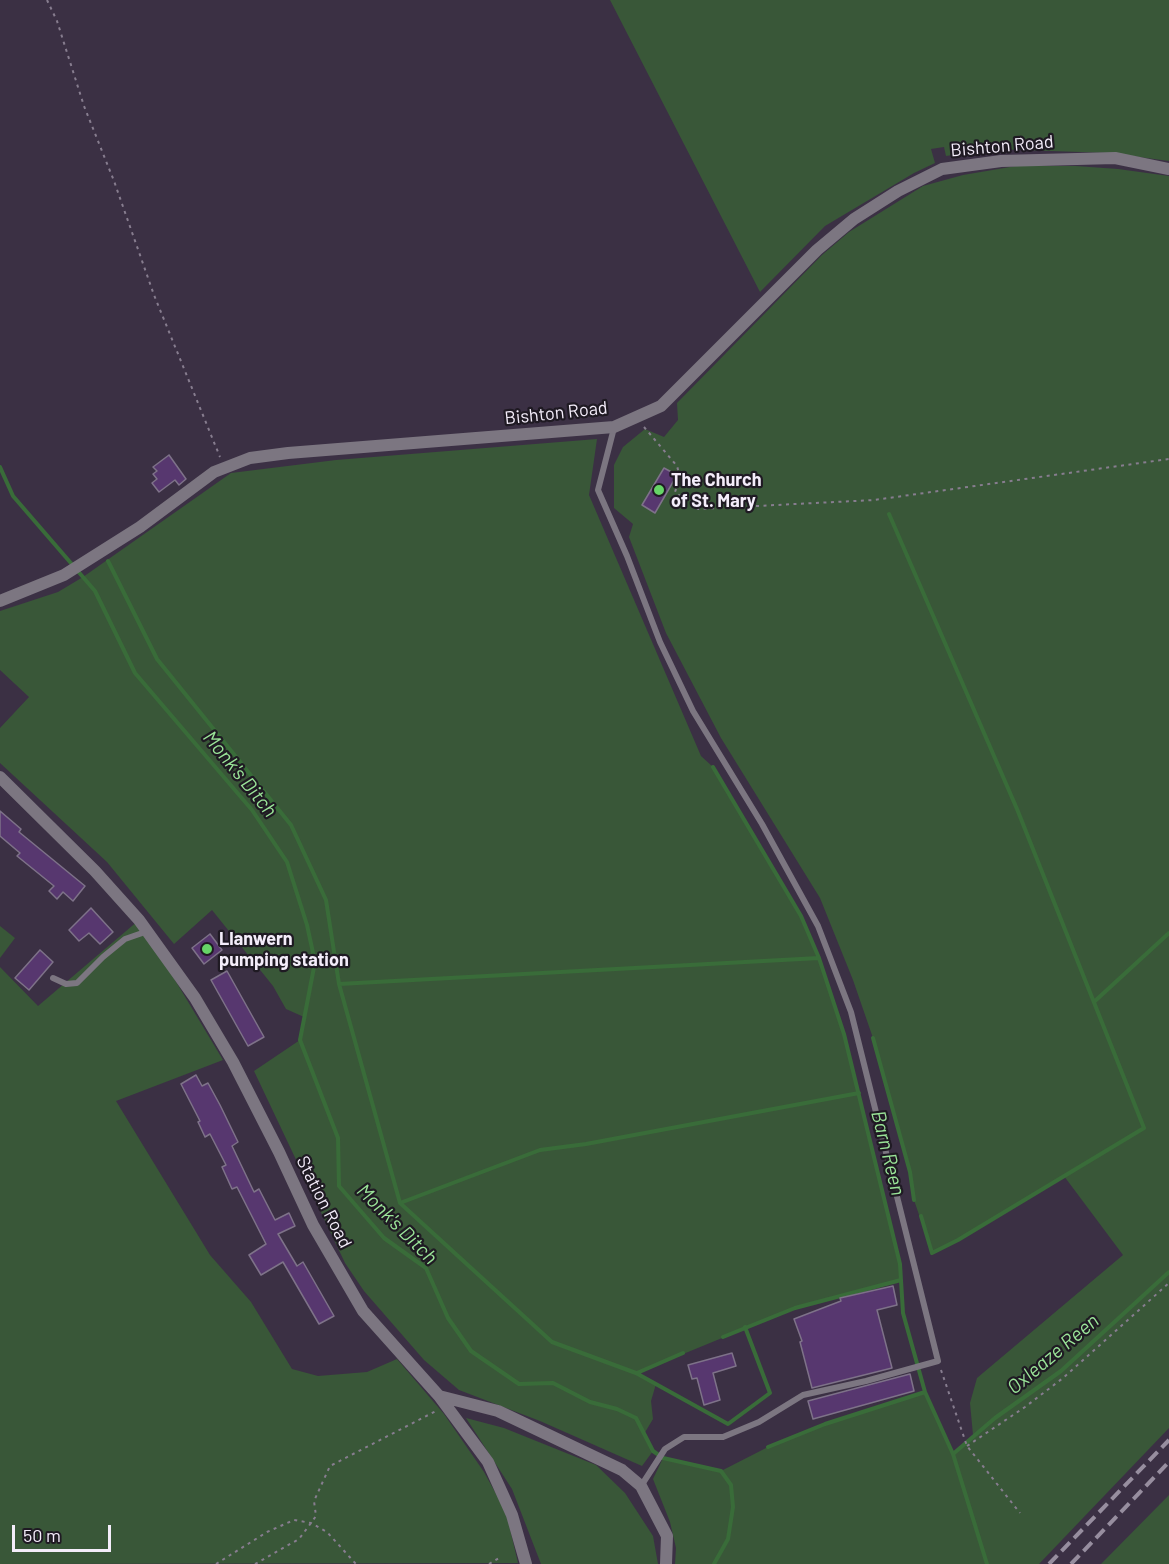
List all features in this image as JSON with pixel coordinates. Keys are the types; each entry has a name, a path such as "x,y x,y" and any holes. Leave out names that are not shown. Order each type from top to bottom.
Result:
{"street":[{"name":"Bishton Road","path":"0,601 63,575 140,526 214,472 250,458 614,427 661,406 817,250 854,219 898,191 942,169 1001,161 1115,158 1169,169"},
{"name":"Station Road","path":"0,777 95,871 148,931 195,998 233,1062 313,1225 363,1311 443,1401 488,1462 512,1515 526,1564"},
{"path":"443,1401 498,1411 622,1470 641,1486 667,1536 666,1564"}],"lane":[{"path":"614,427 598,490 627,556 660,642 693,711 762,824 818,926 851,1012 938,1361 803,1395 737,1433 723,1437 684,1437 665,1449 641,1486"},
{"path":"53,978 68,985 77,983 125,939 148,931"}],"path":[{"path":"47,0 57,21 84,106 114,181 154,295 225,468"},
{"path":"643,414 645,429 677,466 680,477 675,492 698,509 874,500 1169,459"},
{"path":"967,1446 1063,1378 1169,1283"},
{"path":"938,1361 967,1446 1020,1513"},
{"path":"255,1564 299,1539 312,1523 316,1516 314,1501 330,1466 443,1401"},
{"path":"216,1564 267,1532 294,1520 312,1523 335,1538 356,1564"},
{"path":"489,1564 499,1558"}],"green space":[{"path":"610,0 1169,0 1169,161 1109,153 993,149 946,156 944,147 931,149 935,163 825,226 760,292"},
{"path":"1016,166 1076,166 1169,176 1169,1428 1039,1564 675,1564 676,1548 670,1522 653,1479 663,1458 721,1471 768,1447 825,1424 925,1392 953,1454 973,1435 970,1403 977,1378 1123,1255 1064,1176 958,1240 932,1253 914,1200 910,1172 873,1038 853,980 820,898 721,738 666,633 629,537 633,524 614,508 614,465 623,447 645,429 664,437 678,420 677,403 822,255 849,232 923,186 963,175"},
{"path":"597,439 589,495 701,756 713,767 801,916 819,958 844,1034 900,1264 901,1280 795,1308 637,1373 656,1384 651,1401 653,1419 644,1434 653,1451 642,1466 540,1421 459,1390 424,1360 364,1291 345,1263 254,1071 300,1040 304,1017 286,1009 273,986 212,910 174,944 107,862 0,763 0,728 29,697 0,670 0,611 58,592 83,577 231,473 336,460"},
{"path":"139,920 223,1060 116,1101 210,1255 251,1302 292,1369 318,1376 367,1372 397,1359 444,1414 484,1472 506,1512 518,1563 0,1564 0,967 38,1006"},
{"path":"0,926 15,938 0,958"},
{"path":"466,1418 504,1428 596,1465 625,1493 653,1536 658,1564 541,1564 512,1489"},
{"path":"1169,1495 1169,1564 1101,1564"}],"building":[{"path":"169,455 186,479 179,485 175,480 159,492 152,483 157,479 153,474 157,471 153,467"},
{"name":"The Church of St. Mary","path":"664,468 677,475 655,513 642,505"},
{"path":"0,811 21,829 19,832 85,886 73,901 63,892 57,899 49,891 54,886 17,856 20,853 0,836"},
{"path":"91,908 113,932 100,944 89,933 79,941 69,930"},
{"name":"Llanwern pumping station","path":"210,934 222,950 204,964 192,948"},
{"path":"40,950 53,962 29,990 15,978"},
{"path":"227,971 264,1037 248,1046 211,980"},
{"path":"196,1075 202,1086 208,1083 220,1105 238,1142 232,1146 254,1192 259,1189 275,1220 289,1213 295,1226 278,1234 297,1266 303,1262 334,1316 319,1324 283,1262 261,1275 249,1255 266,1244 237,1187 232,1189 222,1167 226,1165 210,1134 205,1137 198,1122 200,1121 181,1084"},
{"path":"893,1286 897,1305 877,1310 892,1368 812,1388 800,1342 802,1341 794,1319 841,1301 840,1298"},
{"path":"732,1353 736,1366 713,1373 720,1400 704,1405 697,1378 692,1379 688,1365"},
{"path":"910,1374 914,1391 813,1419 808,1401"}],"waterway":[{"name":"Monk's Ditch","path":"0,467 13,496 95,591 135,673 252,810 287,862 307,925 315,962 300,1040 338,1138 339,1186 384,1238 426,1268 448,1318 471,1351 519,1384 553,1383 590,1402 617,1409 636,1418 653,1451 663,1458 721,1471 731,1485 733,1507 728,1539 714,1564"},
{"path":"889,514 1017,809 1144,1128 958,1240 932,1253 921,1216"},
{"path":"108,561 157,659 291,825 326,900 339,984 400,1203 552,1342 636,1373 728,1424 770,1393 745,1327"},
{"name":"Barn Reen","path":"713,767 801,916 819,958 844,1034 900,1264 903,1313 925,1392 953,1454 987,1564"},
{"path":"1095,1001 1169,933"},
{"path":"339,984 819,958"},
{"path":"873,1038 910,1172 914,1200"},
{"path":"400,1203 540,1150 586,1144 859,1093"},
{"name":"Oxleaze Reen","path":"953,1454 995,1418 1061,1371 1169,1272"},
{"path":"723,1337 795,1308 901,1280"},
{"path":"637,1373 683,1353"},
{"path":"768,1447 825,1424 925,1392"}],"railway":[{"path":"1049,1564 1169,1440"},
{"path":"1071,1564 1169,1462"}],"place":[{"name":"The Church of St. Mary","path":"659,490"},
{"name":"Llanwern pumping station","path":"207,949"}]}
